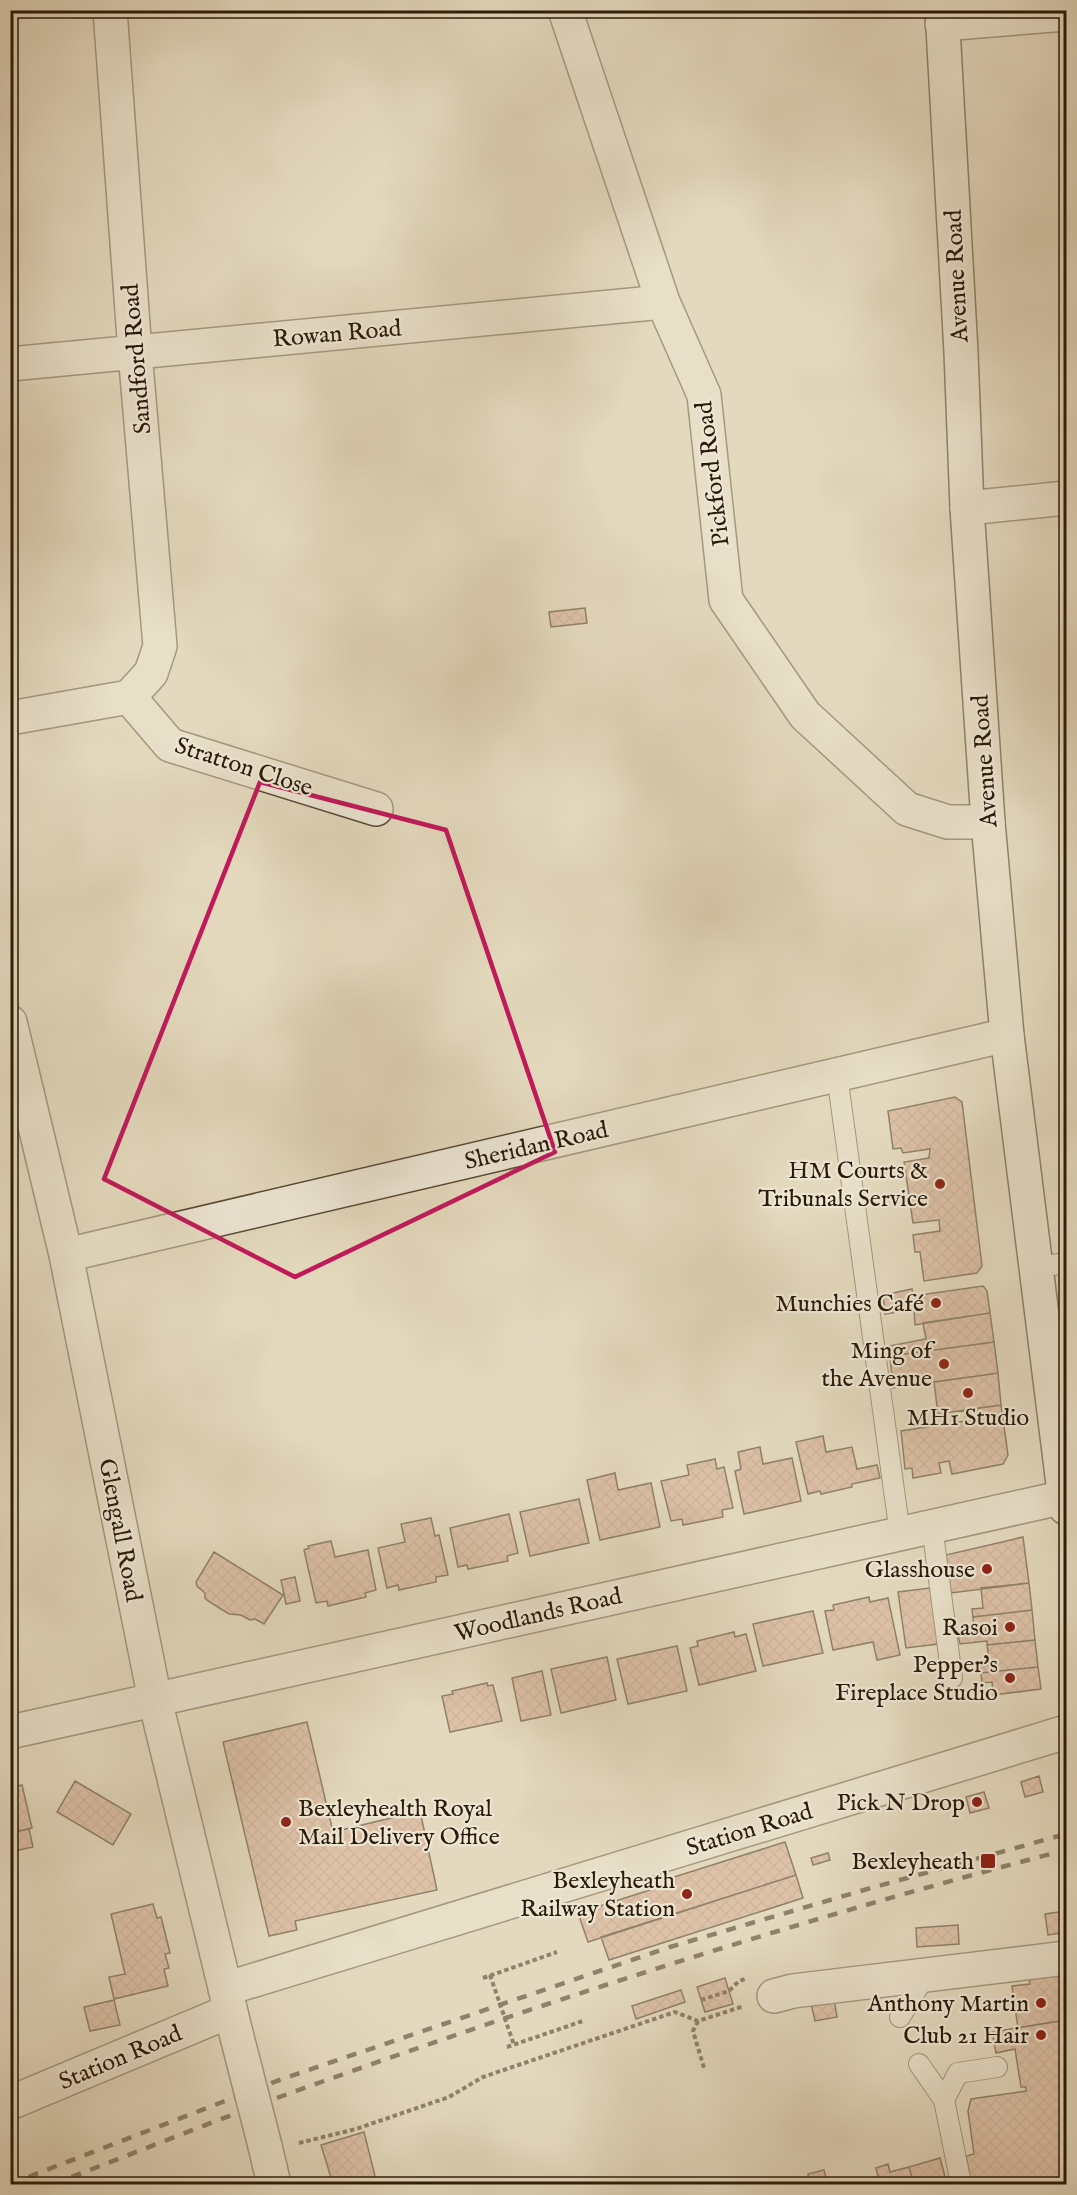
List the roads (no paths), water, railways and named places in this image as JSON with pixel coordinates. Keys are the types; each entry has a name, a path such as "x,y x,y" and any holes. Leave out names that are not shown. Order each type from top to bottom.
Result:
{"street":[{"name":"Sandford Road","path":"110,10 135,352 160,646 151,673 129,698"},
{"name":"Pickford Road","path":"565,10 663,302 704,395 726,600 805,715 907,810 948,822 988,822"},
{"path":"942,17 1066,14"},
{"name":"Avenue Road","path":"942,17 967,508 988,822 1006,1035 1052,1265 1066,1502"},
{"name":"Rowan Road","path":"10,364 663,302"},
{"path":"967,508 1066,498"},
{"path":"10,718 129,698"},
{"name":"Stratton Close","path":"129,698 170,745 376,808"},
{"name":"Glengall Road","path":"10,1022 66,1255 154,1700 274,2184"},
{"name":"Sheridan Road","path":"66,1255 1006,1035"},
{"name":"Woodlands Road","path":"10,1732 932,1526 1066,1502"},
{"name":"Station Road","path":"10,2103 231,2013 1066,1732"},
{"path":"774,1996 793,1991 1066,1958"}],"lane":[{"path":"837,1075 900,1533"},
{"path":"932,1526 952,1678"},
{"path":"900,2017 926,1974"},
{"path":"919,2064 944,2100 961,2184"},
{"path":"944,2100 958,2073 997,2067"}],"railway":[{"path":"10,2184 282,2079 670,1947 1066,1834"},
{"path":"53,2184 290,2093 508,2017 693,1957 879,1901 1066,1850"}],"place":[{"name":"HM Courts & Tribunals Service","path":"940,1184"},
{"name":"Munchies Café","path":"936,1303"},
{"name":"Ming of the Avenue","path":"944,1364"},
{"name":"MH1 Studio","path":"968,1393"},
{"name":"Glasshouse","path":"987,1569"},
{"name":"Rasoi","path":"1010,1627"},
{"name":"Pepper's Fireplace Studio","path":"1010,1678"},
{"name":"Pick N Drop","path":"977,1802"},
{"name":"Bexleyhealth Royal Mail Delivery Office","path":"286,1822"},
{"name":"Bexleyheath","path":"988,1861"},
{"name":"Bexleyheath Railway Station","path":"687,1894"},
{"name":"Anthony Martin","path":"1041,2003"},
{"name":"Club 21 Hair","path":"1041,2035"}]}
